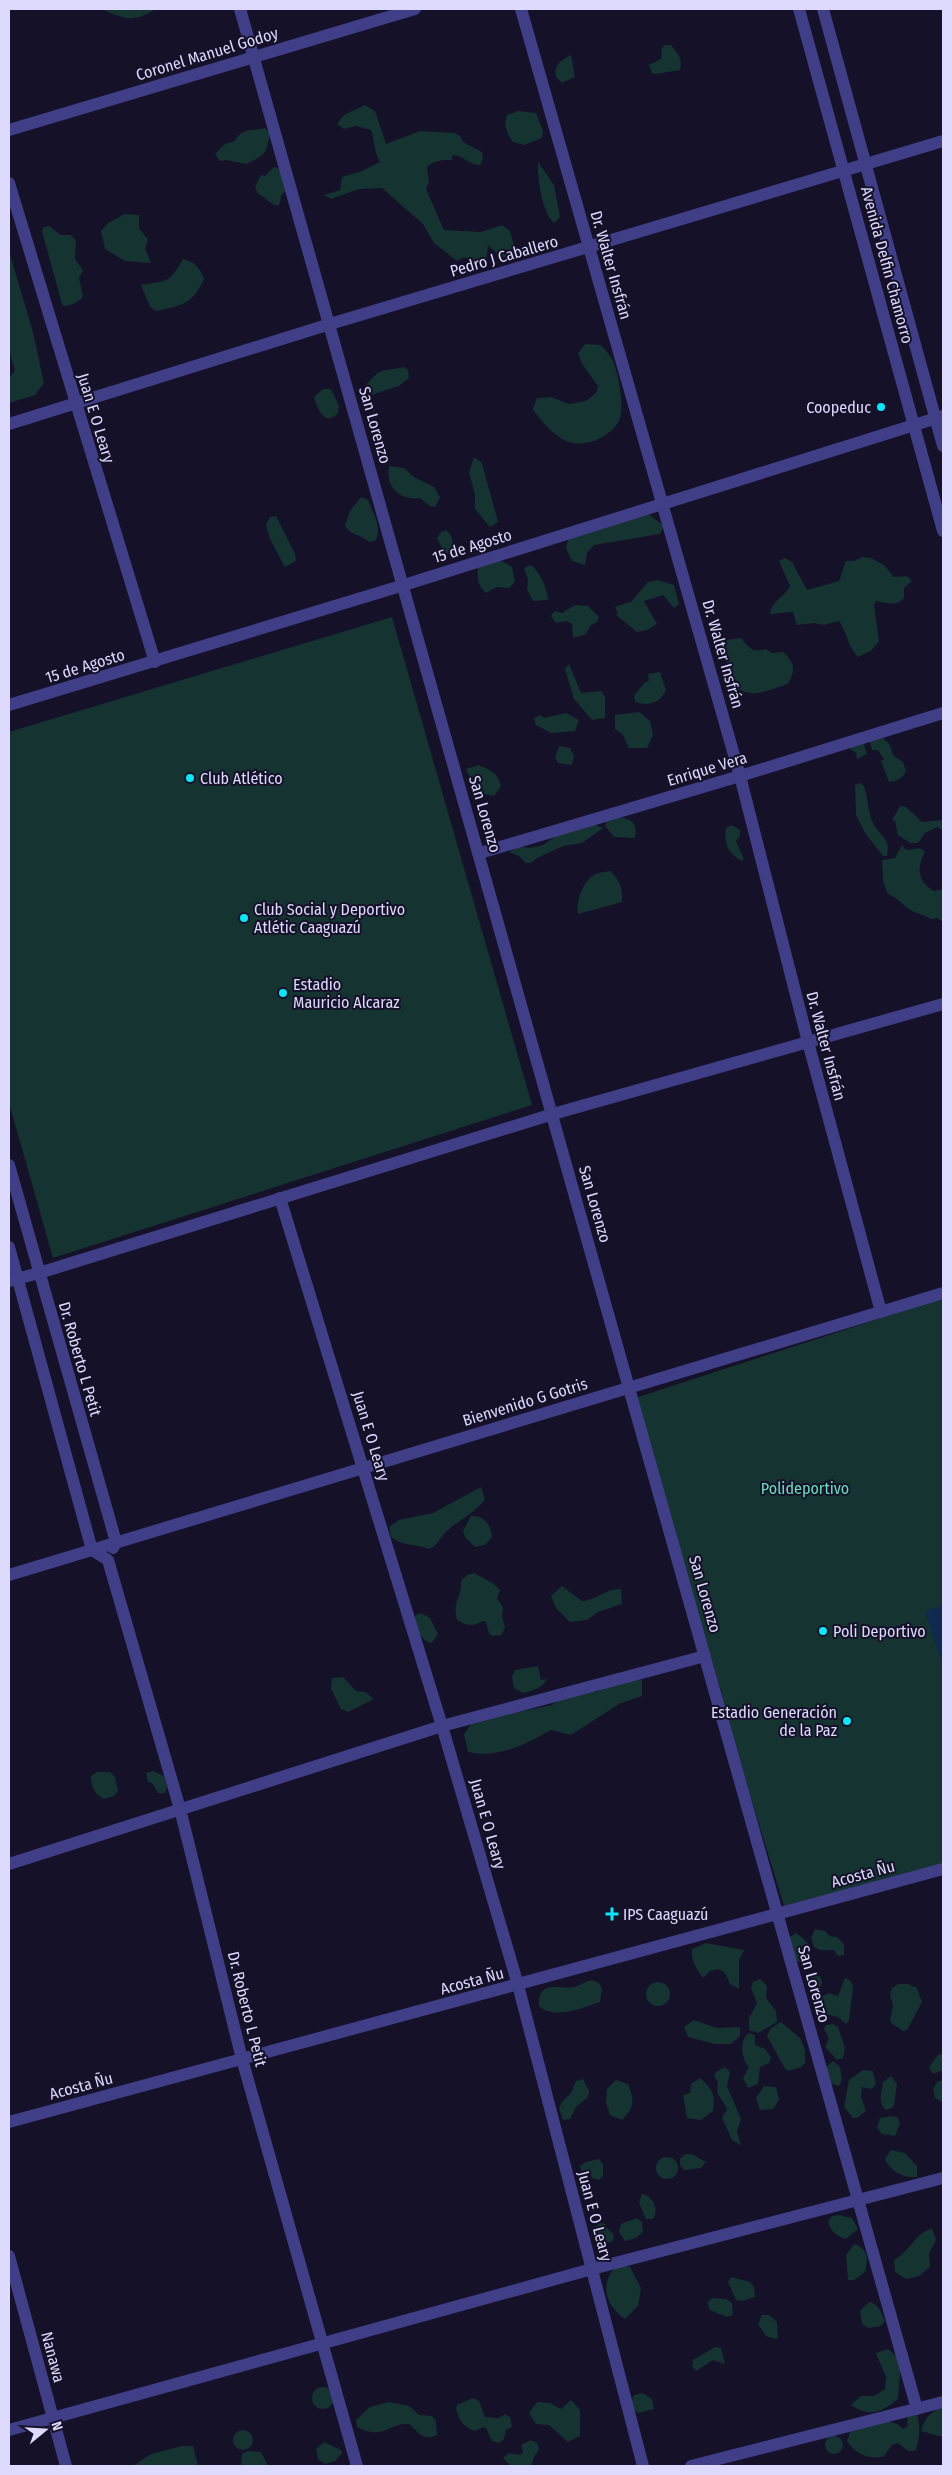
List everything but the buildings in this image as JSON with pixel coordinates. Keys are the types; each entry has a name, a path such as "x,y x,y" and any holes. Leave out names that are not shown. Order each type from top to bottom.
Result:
{"street":[{"name":"San Lorenzo","path":"240,9 480,853 917,2409"},
{"name":"Coronel Manuel Godoy","path":"9,130 415,9"},
{"name":"Dr. Walter Insfrán","path":"521,9 740,776 808,1042 881,1312"},
{"name":"Avenida Delfin Chamorro","path":"799,9 845,170 943,531"},
{"name":"Avenida Delfin Chamorro","path":"823,9 939,417 943,446"},
{"name":"Pedro J Caballero","path":"9,424 330,324 590,248 943,140"},
{"name":"Juan E O Leary","path":"9,183 75,405 155,662"},
{"name":"15 de Agosto","path":"9,705 404,585 939,417"},
{"name":"Enrique Vera","path":"480,853 740,776 943,713"},
{"path":"13,1279 39,1273 553,1114 943,1004"},
{"name":"Dr. Roberto L Petit","path":"9,1165 116,1542"},
{"name":"Juan E O Leary","path":"280,1198 364,1467 518,1985 643,2466"},
{"path":"9,1247 13,1279 92,1550 108,1560 116,1542"},
{"name":"Bienvenido G Gotris","path":"9,1575 943,1293"},
{"name":"Dr. Roberto L Petit","path":"108,1560 180,1809 242,2059 357,2466"},
{"path":"9,1864 442,1726 705,1656"},
{"name":"Acosta Ñu","path":"9,2122 943,1869"},
{"path":"9,2430 592,2270 943,2178"},
{"name":"Nanawa","path":"9,2256 66,2466"},
{"path":"690,2466 943,2402"}],"green space":[{"path":"102,9 155,9 141,16 129,18"},
{"path":"665,45 671,45 678,54 681,62 680,70 652,73 649,65 661,59 662,48"},
{"path":"571,55 575,77 562,83 556,77 556,69 561,61"},
{"path":"365,105 375,111 386,144 420,131 455,133 460,136 463,142 482,152 483,159 480,165 476,165 456,155 452,155 452,160 433,163 427,167 429,182 426,189 444,230 481,232 502,225 510,231 515,249 507,258 500,256 488,245 486,263 482,266 464,257 457,261 434,243 423,224 382,188 359,189 331,199 324,195 340,190 342,177 362,171 380,162 371,130 356,126 344,129 337,124 344,115"},
{"path":"518,111 536,113 543,131 542,138 524,145 513,142 506,130 505,123 507,115"},
{"path":"265,128 270,133 266,150 253,161 246,164 226,160 220,161 215,154 225,144 235,141 244,132"},
{"path":"538,162 554,185 560,217 554,223 543,203 539,185"},
{"path":"274,167 279,168 289,186 281,196 278,206 258,194 255,187 261,175 265,176"},
{"path":"125,214 139,215 139,228 148,240 145,248 151,263 125,261 105,249 101,231 108,223"},
{"path":"49,226 61,235 71,235 76,241 75,259 83,270 79,278 83,296 77,302 69,305 63,306 62,304 42,231 44,227"},
{"path":"9,251 33,332 44,383 35,395 9,403 9,378 15,371 9,349"},
{"path":"183,259 197,266 201,272 204,279 200,287 191,299 179,305 156,311 150,307 141,285 167,280"},
{"path":"585,344 601,345 612,359 619,384 621,416 615,426 604,436 591,442 576,443 564,440 554,433 533,409 537,398 551,397 569,404 586,401 596,393 598,386 582,364 578,353"},
{"path":"404,367 408,370 409,378 399,386 371,395 364,392 373,377 380,372"},
{"path":"323,389 331,389 339,406 338,413 333,417 329,418 322,415 317,406 314,397"},
{"path":"474,457 482,463 498,522 490,527 475,509 475,495 469,472"},
{"path":"389,466 404,468 414,477 434,487 440,497 435,507 430,506 420,498 400,495 389,480"},
{"path":"361,497 368,500 378,526 375,541 369,542 347,529 345,525 350,511"},
{"path":"647,513 664,526 660,534 594,545 587,553 585,565 572,561 566,548 568,539"},
{"path":"276,516 295,554 296,561 285,567 270,539 266,525 270,517"},
{"path":"446,530 453,542 448,554 444,552 437,538 441,532"},
{"path":"862,557 871,558 884,565 894,577 907,576 912,581 904,588 904,598 898,603 891,604 876,601 874,605 879,641 871,651 858,657 852,649 839,621 824,625 814,623 797,625 793,612 770,614 773,605 790,586 779,561 785,558 792,562 807,590 839,581 846,561 854,561"},
{"path":"498,559 512,567 515,582 509,588 497,587 486,593 479,582 478,568"},
{"path":"530,565 537,571 542,580 548,600 533,601 527,589 528,579 524,568"},
{"path":"658,580 674,585 679,604 674,608 663,595 644,601 657,624 647,630 637,632 616,615 618,613 615,607 632,601 648,582"},
{"path":"575,605 588,606 599,617 597,622 590,626 586,634 573,638 572,624 567,621 556,623 551,616 555,611 562,613"},
{"name":"Club Social y Deportivo Atlétic Caaguazú","path":"392,617 532,1105 53,1258 9,1103 9,732"},
{"path":"741,638 749,647 758,651 766,649 772,653 783,652 793,667 788,684 764,692 750,693 736,687 729,681 729,664 714,651 718,641"},
{"path":"569,664 581,693 601,691 605,697 605,718 592,720 574,699 565,669"},
{"path":"660,672 666,690 663,695 657,701 649,704 635,702 634,696 645,682 649,681 648,674"},
{"path":"639,712 650,721 653,735 647,748 629,748 623,735 615,729 615,715"},
{"path":"566,713 579,720 575,731 551,733 536,725 534,718 540,715 544,718"},
{"path":"879,734 890,745 893,755 903,762 906,771 897,780 889,782 881,761 884,759 878,750 872,750 868,735"},
{"path":"863,742 867,754 857,759 856,753 850,749 849,743"},
{"path":"559,746 570,748 574,756 572,765 558,763 555,758"},
{"path":"478,765 490,770 498,778 501,786 494,796 476,792 466,769"},
{"path":"860,783 864,786 872,821 888,845 887,856 883,856 865,833 856,815 855,785"},
{"path":"900,806 906,807 922,822 943,820 943,830 937,827 925,833 918,843 910,843 898,835 895,821 892,820"},
{"path":"618,817 627,819 635,825 635,838 614,837 605,826 608,818"},
{"path":"591,823 603,828 582,843 563,846 537,858 531,863 526,863 519,856 509,852 520,846 530,848 543,845 562,832"},
{"path":"732,825 740,830 740,836 736,841 744,859 742,861 733,855 726,843 726,828"},
{"path":"902,845 906,850 920,848 925,852 920,864 920,874 925,883 934,891 943,889 943,922 937,918 931,919 912,911 888,894 883,881 882,860 895,858"},
{"path":"610,871 620,885 622,902 578,914 579,898 586,882 596,874"},
{"name":"Poli Deportivo","path":"943,1298 943,1864 784,1906 729,1726 722,1694 635,1398"},
{"path":"481,1487 485,1499 481,1505 448,1530 432,1548 404,1544 391,1537 389,1527 399,1520 433,1513"},
{"path":"471,1516 483,1519 490,1529 492,1537 485,1545 475,1547 465,1537 463,1531"},
{"path":"474,1573 494,1584 500,1590 497,1598 503,1607 502,1616 505,1628 501,1635 492,1636 489,1633 486,1622 483,1621 470,1625 457,1620 456,1603 461,1581 467,1575"},
{"path":"562,1586 582,1601 592,1599 615,1589 621,1589 622,1604 598,1612 587,1620 570,1622 556,1608 551,1596"},
{"path":"421,1613 430,1618 438,1634 432,1643 423,1638 413,1622 416,1615"},
{"path":"538,1666 541,1680 547,1679 543,1685 523,1693 514,1688 512,1677 515,1670"},
{"path":"343,1677 356,1691 365,1692 373,1698 372,1700 348,1712 341,1709 331,1689 332,1678"},
{"path":"642,1680 642,1696 619,1704 571,1735 551,1730 522,1745 501,1752 479,1754 468,1752 464,1734 473,1721 552,1705 569,1692 597,1692 613,1682"},
{"path":"153,1771 164,1776 167,1787 165,1793 158,1793 152,1783 148,1782 146,1773"},
{"path":"97,1772 110,1772 115,1777 118,1791 114,1796 104,1799 95,1792 91,1776"},
{"path":"815,1929 825,1931 830,1936 837,1937 844,1944 844,1955 838,1956 834,1950 820,1950 814,1947 811,1938"},
{"path":"796,1933 808,1945 808,1961 801,1963 795,1960 788,1938"},
{"path":"706,1943 744,1950 739,1960 739,1989 730,1984 725,1973 718,1969 710,1971 703,1978 693,1961 692,1949"},
{"path":"811,1974 817,1974 822,1979 820,1988 811,1990 806,1985 806,1979"},
{"path":"845,1978 851,1981 853,1987 849,2020 846,2024 838,2017 825,2014 819,2002 823,1996 829,1993 838,1996"},
{"path":"760,1979 767,1986 766,1998 776,2011 777,2022 758,2033 749,2030 749,2018 757,2003 751,1988 753,1982"},
{"path":"592,1980 599,1983 602,1989 600,2002 569,2012 552,2012 539,2006 540,1997 546,1988 574,1987"},
{"path":"658,1982 667,1985 670,1994 667,2003 658,2006 649,2003 646,1994 649,1985"},
{"path":"898,1984 908,1984 917,1988 922,2002 907,2030 903,2031 891,2023 890,2019 893,2006 890,1995 892,1988"},
{"path":"694,2020 717,2028 740,2027 740,2036 731,2044 715,2044 688,2037 684,2027"},
{"path":"781,2022 800,2038 805,2050 805,2063 801,2067 788,2071 767,2036 770,2029"},
{"path":"833,2024 838,2027 845,2048 843,2058 837,2060 825,2047 829,2038 824,2029 826,2025"},
{"path":"749,2033 755,2035 755,2045 765,2049 771,2057 769,2063 760,2067 758,2084 748,2088 743,2078 749,2067 744,2059 742,2044"},
{"path":"939,2054 943,2055 943,2070 933,2074 929,2067"},
{"path":"833,2061 840,2067 842,2080 839,2086 829,2083 826,2067"},
{"path":"725,2067 730,2072 727,2086 741,2119 737,2131 741,2145 732,2140 722,2118 727,2109 717,2092 718,2082 714,2076 716,2072"},
{"path":"863,2070 873,2071 876,2084 872,2089 862,2087 861,2097 866,2111 857,2118 853,2118 844,2107 849,2080"},
{"path":"891,2076 897,2084 894,2105 886,2110 882,2104 881,2093 883,2082"},
{"path":"700,2078 708,2085 712,2092 714,2100 713,2111 701,2120 687,2118 683,2095 690,2093 691,2084"},
{"path":"583,2079 589,2091 588,2097 576,2107 570,2119 563,2120 559,2108 571,2093 576,2081"},
{"path":"616,2080 628,2084 632,2095 631,2107 622,2120 610,2115 606,2103 607,2089"},
{"path":"938,2081 943,2081 943,2103 935,2098 933,2089"},
{"path":"764,2086 776,2087 779,2100 773,2109 760,2110 756,2098"},
{"path":"897,2117 900,2123 895,2136 882,2134 877,2128 880,2118"},
{"path":"891,2150 905,2153 917,2166 917,2177 907,2177 890,2167 885,2159"},
{"path":"685,2154 692,2154 706,2162 701,2168 684,2170 680,2165 680,2159"},
{"path":"667,2157 675,2160 678,2168 675,2176 667,2179 659,2176 656,2168 659,2160"},
{"path":"599,2159 603,2164 603,2176 599,2180 592,2178 591,2175 581,2170 580,2166 586,2162"},
{"path":"642,2194 649,2197 654,2204 656,2211 653,2219 646,2219 639,2203"},
{"path":"839,2215 852,2218 858,2229 846,2239 834,2233 829,2225 828,2221 832,2216"},
{"path":"637,2218 642,2222 643,2232 636,2238 625,2241 619,2232 621,2224"},
{"path":"600,2223 606,2224 605,2226 614,2235 613,2241 607,2243 601,2239 595,2227"},
{"path":"932,2228 936,2240 929,2253 930,2267 919,2276 906,2279 895,2272 894,2260 905,2252 916,2239"},
{"path":"854,2244 865,2251 867,2258 866,2267 865,2272 854,2280 848,2280 846,2255"},
{"path":"618,2264 630,2267 641,2288 638,2306 625,2319 612,2307 606,2293 608,2278"},
{"path":"731,2277 750,2282 754,2287 755,2297 742,2301 736,2300 728,2282"},
{"path":"712,2298 726,2299 732,2303 733,2315 727,2317 710,2310 707,2303"},
{"path":"869,2302 875,2305 881,2312 885,2321 881,2326 868,2328 862,2324 860,2311"},
{"path":"762,2315 769,2315 777,2322 778,2338 766,2336 758,2324"},
{"path":"715,2347 721,2348 725,2364 713,2360 696,2371 692,2366 693,2360"},
{"path":"888,2349 899,2358 902,2371 900,2373 898,2399 875,2412 864,2411 851,2405 861,2396 874,2396 885,2389 886,2377 876,2353"},
{"path":"319,2387 327,2387 334,2394 334,2402 327,2409 319,2409 312,2402 312,2394"},
{"path":"643,2393 652,2399 654,2409 638,2413 633,2407 632,2400 634,2395"},
{"path":"473,2398 479,2401 485,2417 499,2418 505,2414 510,2417 512,2427 506,2430 504,2439 499,2443 492,2441 486,2428 483,2427 475,2431 468,2428 461,2420 456,2409 457,2405"},
{"path":"571,2400 580,2410 580,2436 568,2442 549,2425 536,2424 529,2413 537,2402 550,2403 561,2409"},
{"path":"389,2402 409,2406 419,2415 432,2416 436,2421 437,2435 425,2437 409,2424 402,2424 380,2432 366,2431 357,2427 356,2420 370,2407"},
{"path":"943,2408 943,2437 921,2431 928,2416 934,2411"},
{"path":"916,2413 919,2421 919,2432 915,2451 908,2451 898,2443 892,2445 884,2456 868,2457 854,2449 847,2441 851,2429 871,2423 892,2422 903,2429 908,2426 909,2414"},
{"path":"239,2430 247,2430 253,2436 253,2444 247,2450 239,2450 233,2444 233,2436"},
{"path":"830,2436 838,2436 843,2441 841,2452 830,2454 825,2449 825,2441"},
{"path":"531,2440 537,2443 539,2449 531,2466 511,2466 503,2458 509,2453 521,2455 523,2452 521,2445"},
{"path":"324,2442 341,2450 342,2453 335,2461 325,2464 318,2459 316,2449"},
{"path":"182,2446 193,2446 198,2466 133,2466 151,2454"},
{"path":"248,2451 261,2452 268,2466 241,2466 242,2454"}],"water":[{"path":"943,1605 943,1666 925,1611"}],"place":[{"name":"Coopeduc","path":"881,407"},
{"name":"Club Atlético","path":"190,778"},
{"name":"Club Social y Deportivo Atlétic Caaguazú","path":"244,918"},
{"name":"Estadio Mauricio Alcaraz","path":"283,993"},
{"name":"Poli Deportivo","path":"823,1631"},
{"name":"Estadio Generación de la Paz","path":"847,1721"},
{"name":"IPS Caaguazú","path":"612,1914"}],"park label":[{"name":"Polideportivo","path":"805,1488"}]}
